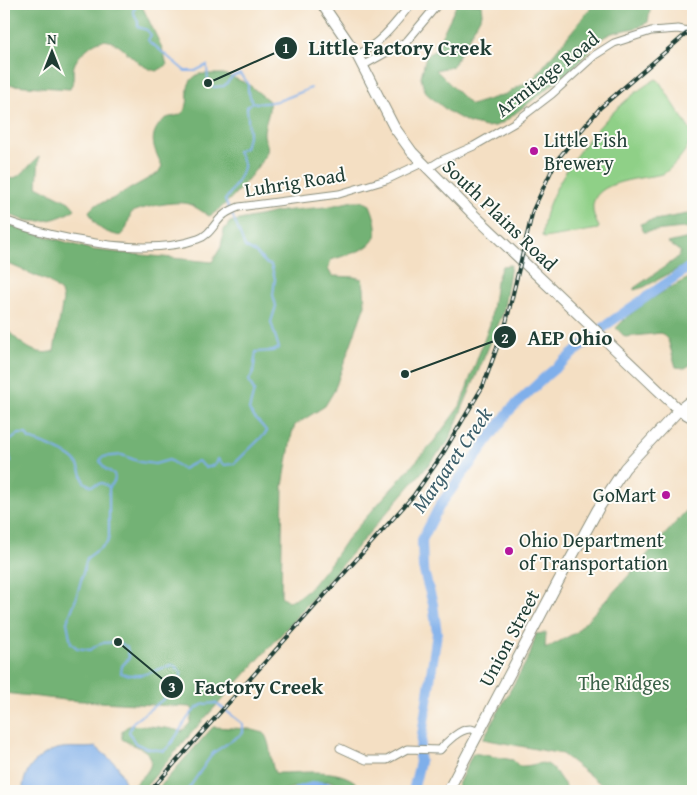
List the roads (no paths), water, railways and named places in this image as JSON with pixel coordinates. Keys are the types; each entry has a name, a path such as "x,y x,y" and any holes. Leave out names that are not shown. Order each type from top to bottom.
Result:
{"main road":[{"name":"South Plains Road","path":"322,4 357,55 394,127 408,148 424,166 679,410 693,418"},
{"name":"Union Street","path":"448,791 478,731 598,509 626,468 679,410 693,399"}],"street":[{"path":"357,55 369,49 383,38 411,4"},
{"path":"362,66 407,41 438,4"},
{"name":"Armitage Road","path":"424,166 474,146 514,123 552,94 595,55 614,43 651,31 678,29 693,32"},
{"name":"Luhrig Road","path":"4,220 44,232 111,245 145,247 186,243 206,235 224,214 234,209 257,203 339,194 424,166"},
{"path":"340,748 366,760 387,760 407,749 440,750 445,744 464,731 471,729 478,731"}],"water":[{"path":"96,747 117,765 125,782 119,791 23,791 25,777 32,765 50,751 62,748"}],"waterway":[{"path":"138,4 133,11 138,27 147,30 151,35 148,40 151,44 185,71 195,71 207,65 208,83 214,87 224,86 233,76 240,74 248,83 248,91 252,102 247,107 249,133 245,148 238,151 243,163 242,170 225,200 229,209"},
{"path":"252,102 274,102 311,88"},
{"path":"109,487 114,481 115,476 105,469 100,461 102,457 122,455 140,462 155,464 169,460 183,469 198,461 206,468 216,464 218,459 223,465 234,464 267,432 249,410 254,391 249,380 253,373 256,352 273,351 279,348 271,322 276,306 273,295 275,279 271,265 245,247 232,214"},
{"name":"Margaret Creek","path":"413,791 420,762 419,756 437,633 433,604 423,568 422,540 440,505 510,410 545,377 609,323 693,266"},
{"path":"4,463 11,462 7,443 19,434 26,434 29,439 55,449 73,459 80,468 84,482 91,486 102,483 109,487 109,538 107,543 87,558 76,599 67,622 71,643 77,648 90,650 101,643 118,642 127,647 129,658 122,666 121,673 142,675 174,665 181,673 180,685 177,689 133,722 129,732 135,743 146,748 164,751 192,713 205,704 216,703 243,724 243,733 213,753 187,791"},
{"name":"Margaret Creek","path":"298,791 321,786 334,791"}],"railway":[{"path":"150,791 414,495 442,455 483,386 506,323 533,210 556,161 600,108 693,28"}],"place":[{"name":"Little Factory Creek","path":"208,83"},
{"name":"Little Fish Brewery","path":"534,151"},
{"name":"AEP Ohio","path":"405,374"},
{"name":"GoMart","path":"666,495"},
{"name":"Ohio Department of Transportation","path":"509,551"},
{"name":"Factory Creek","path":"118,642"}],"park label":[{"name":"The Ridges","path":"624,683"}]}
